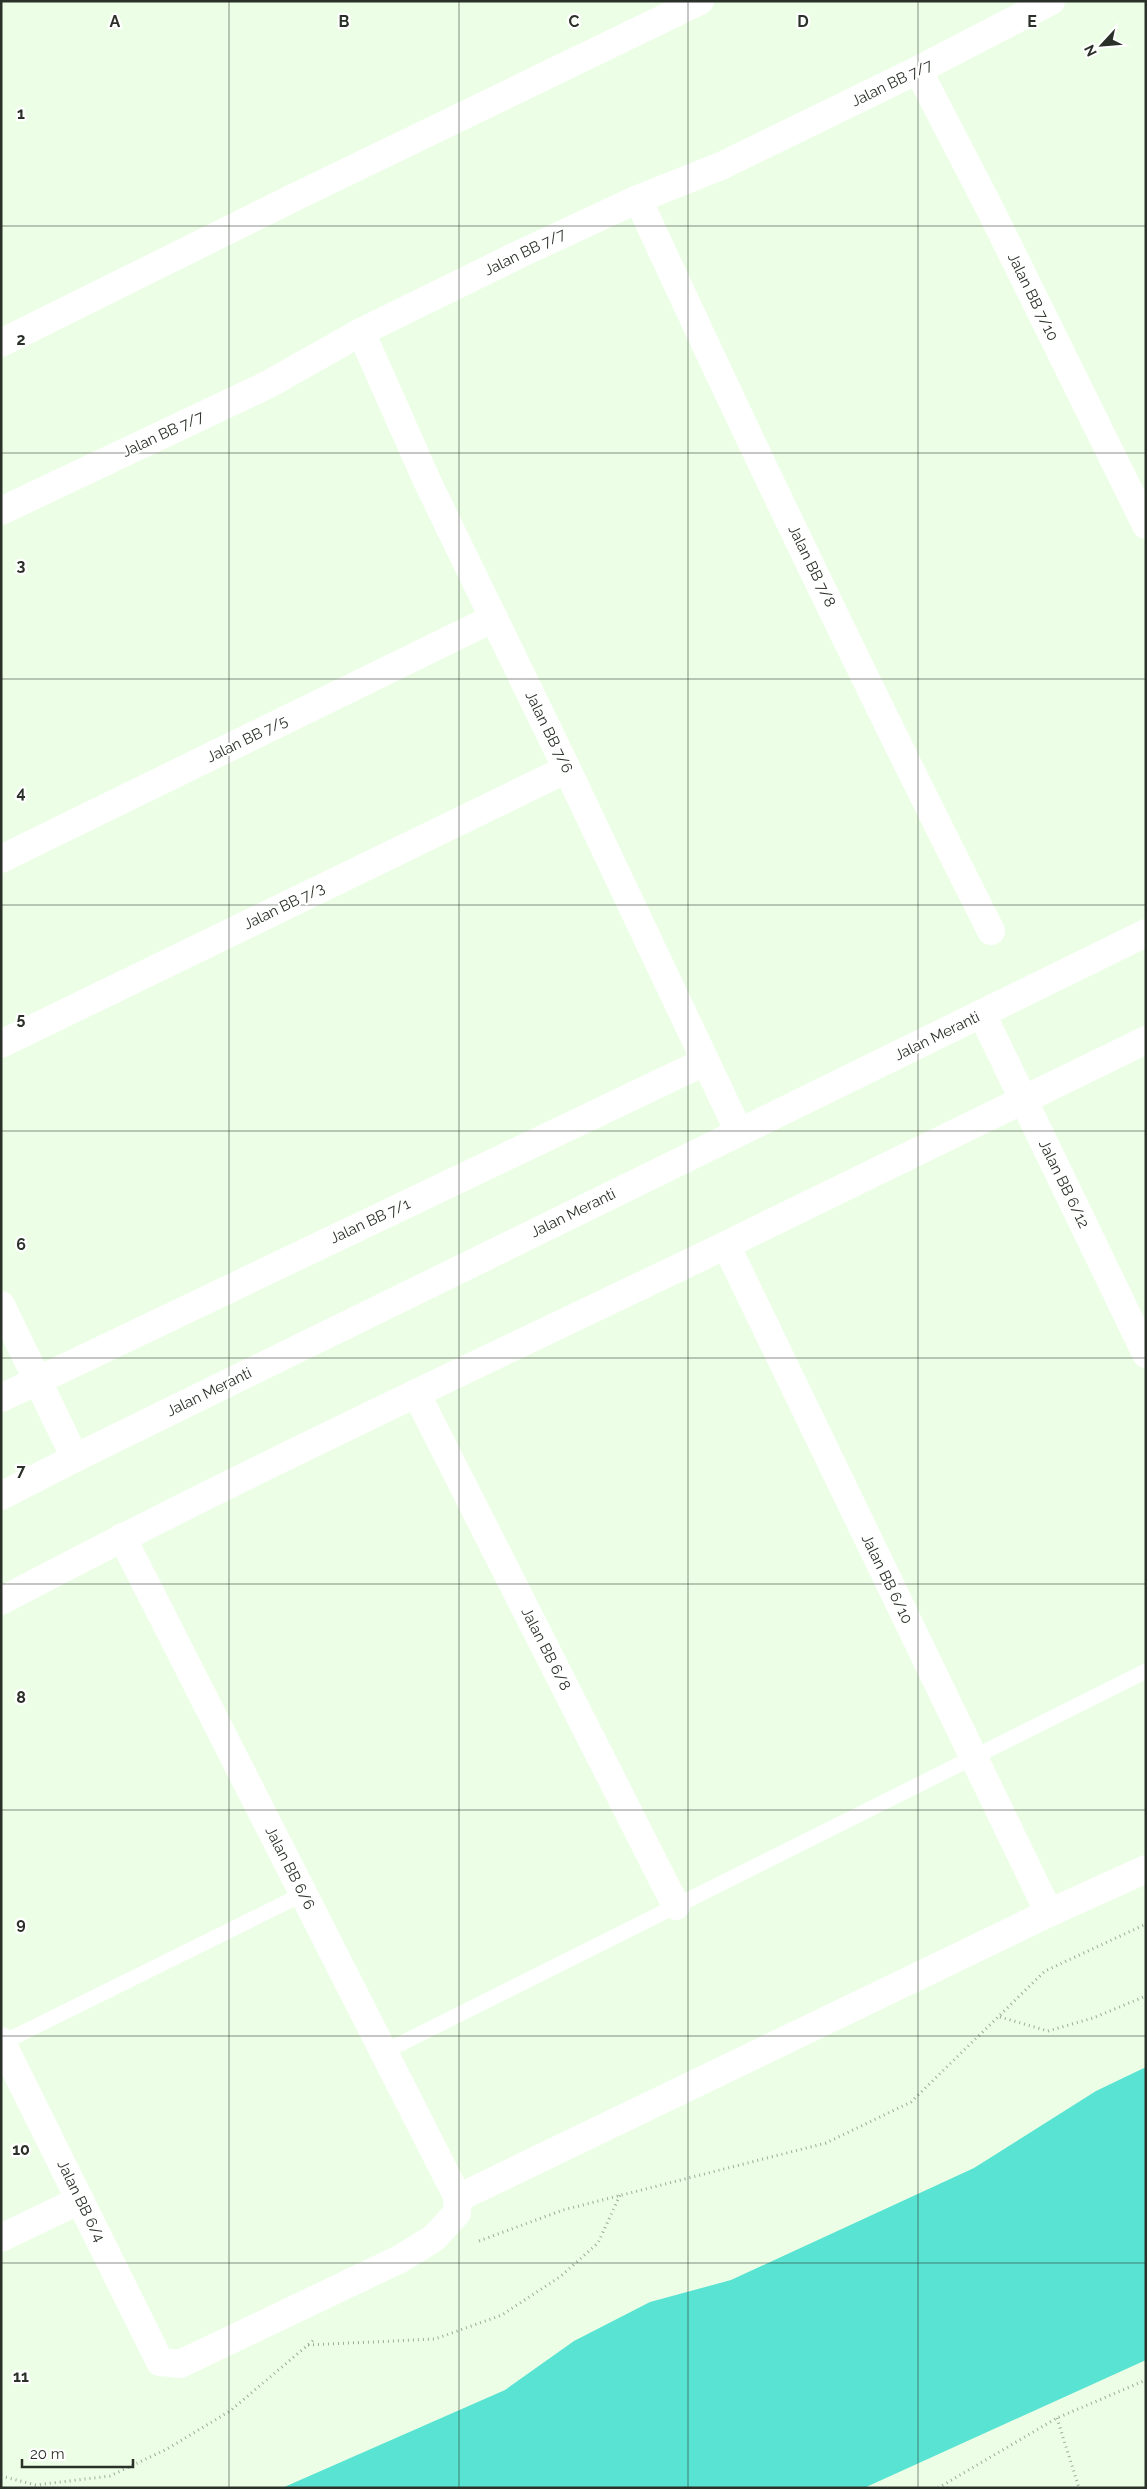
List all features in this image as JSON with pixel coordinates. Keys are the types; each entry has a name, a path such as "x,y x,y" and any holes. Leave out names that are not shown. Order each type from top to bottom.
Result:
{"street":[{"path":"1,343 295,197 700,1"},
{"name":"Jalan BB 7/7","path":"1,511 269,384 361,332 638,199 721,166 918,70 1052,1"},
{"name":"Jalan BB 7/10","path":"918,70 990,209 1146,525"},
{"name":"Jalan BB 7/8","path":"638,199 695,324 991,931"},
{"name":"Jalan BB 7/6","path":"361,332 428,483 567,769 704,1062 739,1132"},
{"name":"Jalan BB 7/5","path":"1,859 494,618"},
{"name":"Jalan BB 7/3","path":"1,1044 567,769"},
{"name":"Jalan Meranti","path":"1,1496 1146,933"},
{"name":"Jalan BB 6/12","path":"982,1014 1146,1354"},
{"path":"1,1601 122,1537 1146,1040"},
{"name":"Jalan BB 7/1","path":"1,1398 704,1062"},
{"name":"Jalan BB 6/10","path":"726,1245 1049,1913"},
{"path":"1,1305 75,1458"},
{"name":"Jalan BB 6/8","path":"416,1393 676,1906"},
{"name":"Jalan BB 6/6","path":"122,1537 382,2053 458,2198"},
{"path":"458,2198 1049,1913 1146,1869"},
{"name":"Jalan BB 6/4","path":"2,2042 160,2362 180,2364 400,2259 434,2238 457,2213 458,2198"},
{"path":"1,2238 80,2200"}],"lane":[{"path":"382,2053 1146,1672"},
{"path":"2,2042 303,1894"}],"path":[{"path":"470,2244 562,2210 826,2143 911,2102 1045,1971 1146,1924"},
{"path":"1000,2016 1048,2031 1093,2018 1146,1996"},
{"path":"307,2345 375,2340 435,2339 502,2315 561,2276 598,2243 620,2195"},
{"path":"1,2476 36,2485 110,2476 167,2448 230,2411 321,2334"},
{"path":"938,2488 1057,2418 1146,2380"},
{"path":"1057,2418 1079,2488"}],"water":[{"path":"1146,2067 1146,2360 864,2488 282,2488 505,2390 574,2341 650,2302 731,2280 974,2168 1096,2091"}]}
